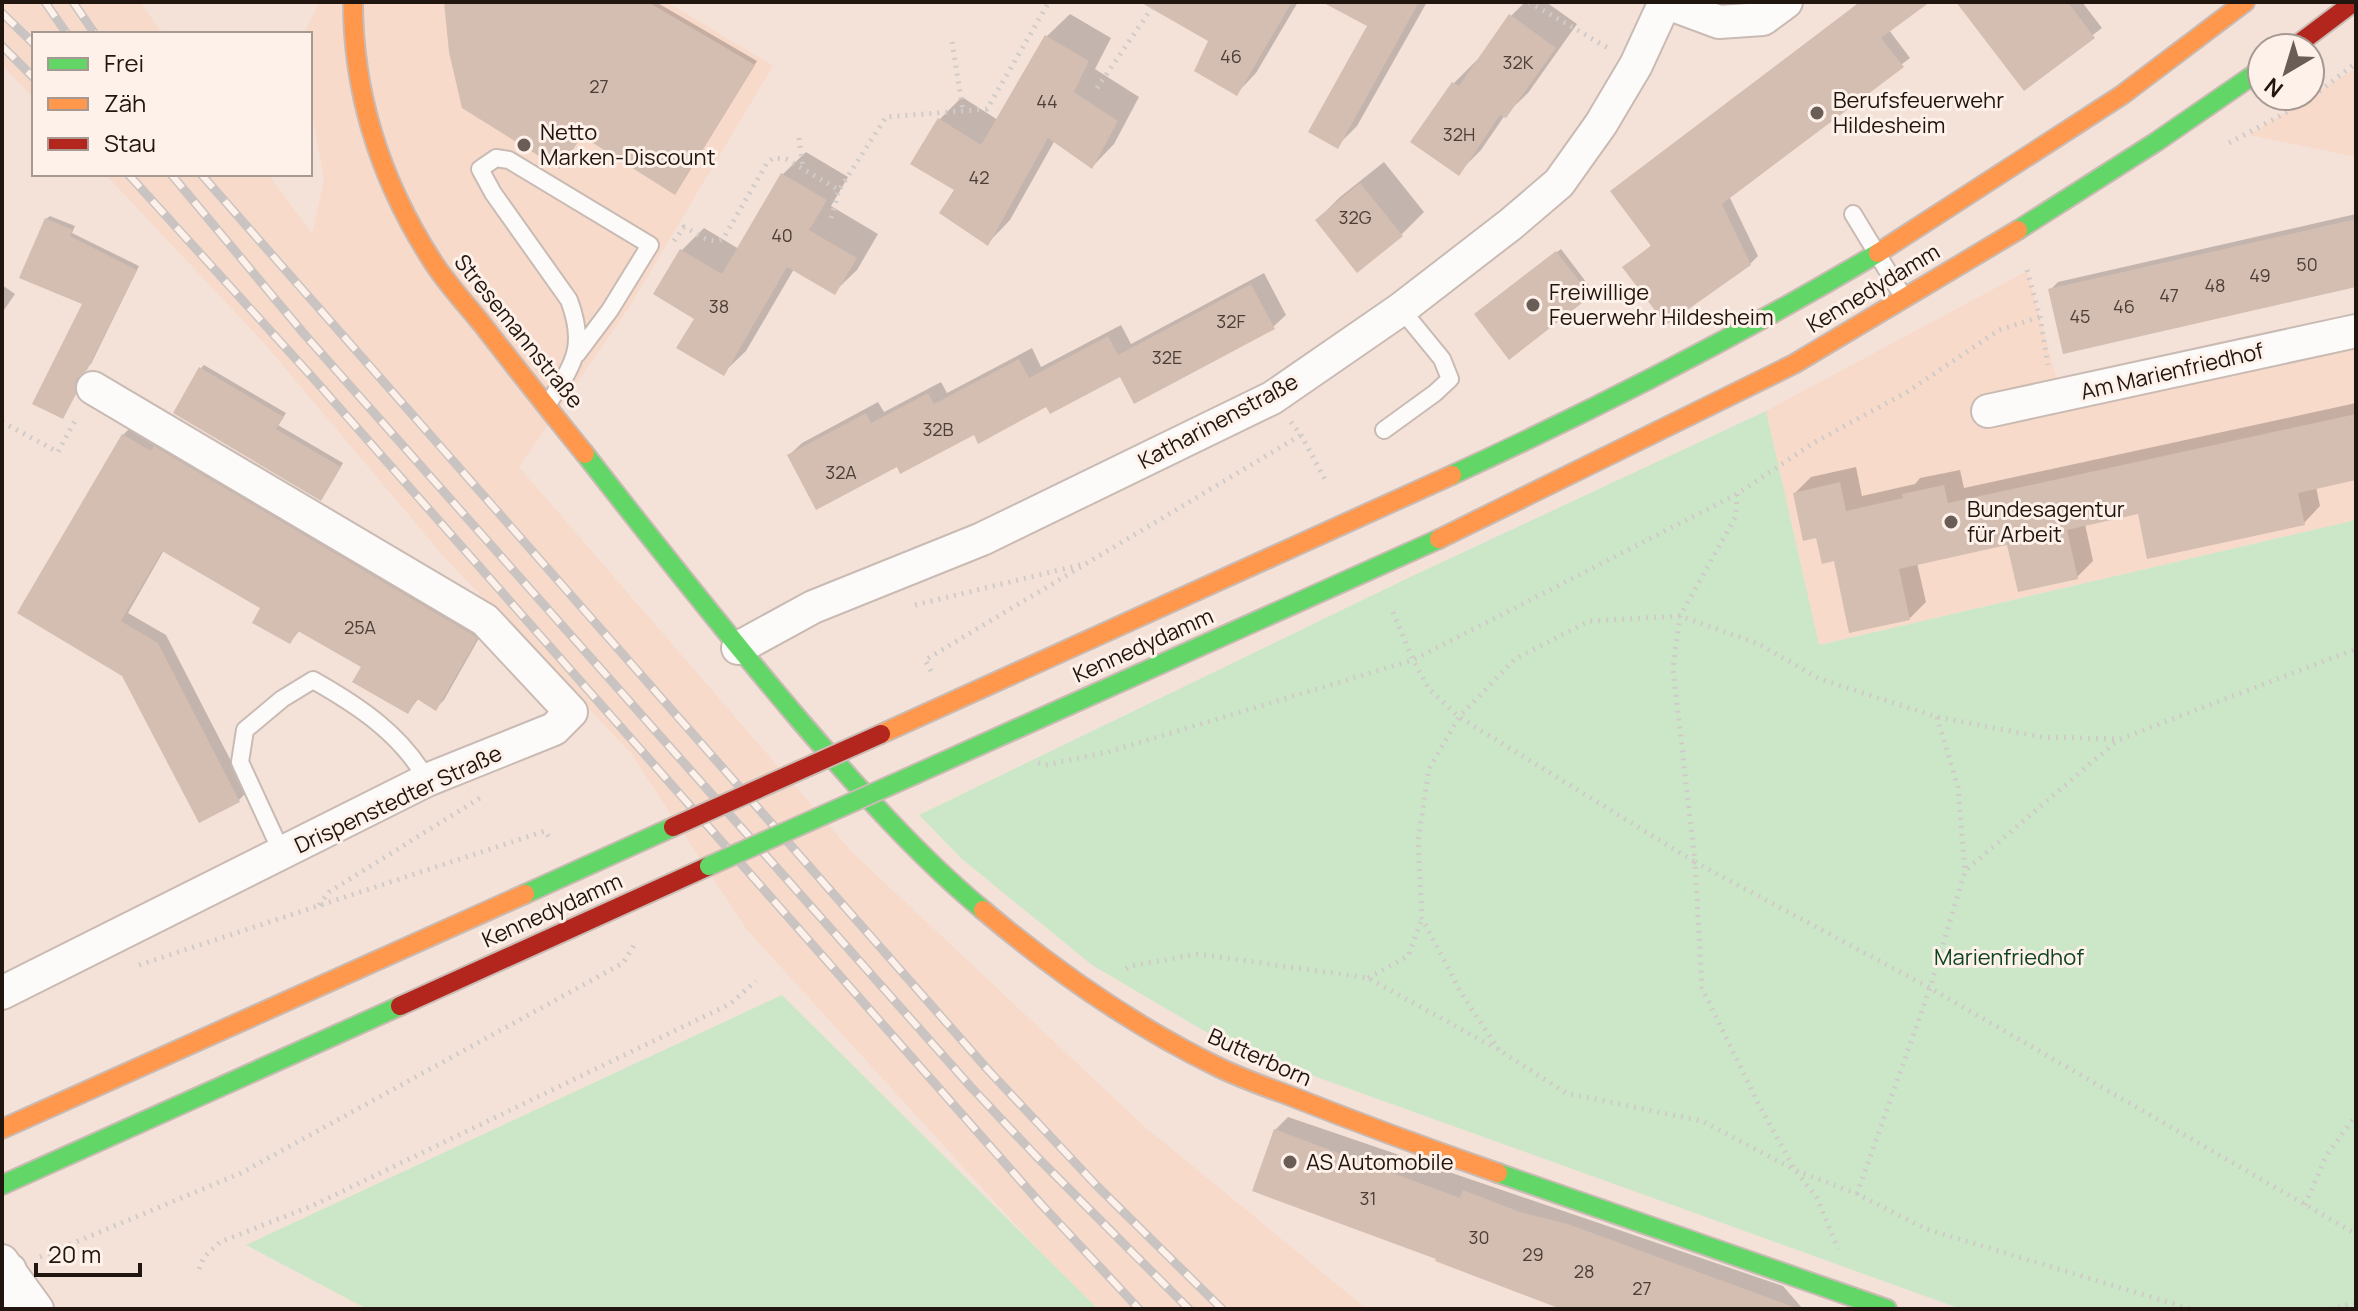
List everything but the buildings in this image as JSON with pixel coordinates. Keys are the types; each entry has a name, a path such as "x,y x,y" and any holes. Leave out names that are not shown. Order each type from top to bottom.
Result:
{"main road":[{"name":"Stresemannstraße","path":"353,2 354,55 372,137 413,230 434,264 738,648"},
{"name":"Kennedydamm","path":"2,1129 1561,425 1768,317 1877,254 2122,95 2245,2"},
{"path":"2316,32 2354,2"},
{"path":"2319,32 2356,16"},
{"name":"Kennedydamm","path":"2,1185 1493,514 1794,364 2156,142 2246,80"},
{"name":"Butterborn","path":"738,648 850,779 936,871 1023,944 1176,1045 1222,1069 1285,1095 1887,1309"}],"street":[{"name":"Katharinenstraße","path":"738,648 813,607 982,539 1272,398 1401,309 1559,183 1601,124 1636,65 1665,2"},
{"path":"1665,2 1719,22 1763,19 1786,2"},
{"name":"Am Marienfriedhof","path":"1988,411 2356,331"},
{"name":"Drispenstedter Straße","path":"2,993 427,780 554,729 571,712 485,620 93,388"},
{"path":"3,1309 6,1266"},
{"path":"6,1266 37,1309"}],"lane":[{"path":"547,406 577,354 610,310 650,245 509,160 496,158 480,169 493,193 569,300 577,332 577,354"},
{"path":"1853,214 1904,298"},
{"path":"1384,430 1450,379 1442,359 1401,309"},
{"path":"282,853 240,762 245,730 282,699 313,680 381,723 413,755 427,780"}],"path":[{"path":"831,218 839,190 886,117 987,109 1049,2"},
{"path":"1097,88 1156,2"},
{"path":"1529,2 1636,65"},
{"path":"952,42 963,111"},
{"path":"799,138 803,168"},
{"path":"671,246 684,227 706,240 723,239 767,163 773,158 781,157 839,190"},
{"path":"2025,260 2040,317 2053,398"},
{"path":"1026,761 1045,765 1108,752 1413,660 1737,494 1815,442 1907,392 1999,330 2040,317"},
{"path":"2,422 58,452 93,388"},
{"path":"1272,398 1301,435 1327,483"},
{"path":"933,676 925,660 1301,435"},
{"path":"1737,494 1736,516 1680,616 1673,668 1695,862 1702,988 1759,1105 1795,1170 1817,1198 1858,1298"},
{"path":"914,605 1091,563"},
{"path":"1393,612 1429,689 1459,717 1695,862 1930,988 2356,1234"},
{"path":"1368,978 1408,956 1422,918 1418,841 1429,769 1459,717 1515,659 1589,621 1680,616 1759,644 1820,679 1937,717 2042,737 2120,739"},
{"path":"1965,871 2120,739 2356,649"},
{"path":"1857,1194 1930,988 1965,871 1958,787 1937,717"},
{"path":"318,905 329,892 496,788"},
{"path":"124,969 545,831 555,845"},
{"path":"1422,918 1461,993 1499,1050"},
{"path":"6,1266 241,1173 623,963 642,931"},
{"path":"1092,992 1131,966 1198,954 1368,978 1499,1050 1566,1093 1702,1121 1795,1170 1857,1194 1926,1229 2191,1309"},
{"path":"199,1269 204,1257 220,1242 314,1205 730,1004 756,981"},
{"path":"2305,1205 2326,1156 2356,1115"},
{"path":"2330,1309 2356,1303"}],"shaded area":[{"path":"2,2 140,2 162,32 32,32 32,97 2,65"},
{"path":"319,2 667,2 773,66 628,309 519,467 852,852 1145,1127 1367,1309 1098,1309 1094,1306 1057,1270 747,930 630,752 445,558 263,342 107,176 269,176 312,233 324,180 312,112 312,32 305,32"},
{"path":"2356,68 2356,157 2249,135 2286,112 2326,112 2326,87"},
{"path":"2027,271 2062,398 2356,338 2356,520 1818,645 1766,411"}],"green space":[{"name":"Marienfriedhof","path":"1766,411 1819,645 2356,520 2356,1309 1961,1309 1228,1045 1092,965 962,859 919,815 1408,578"},
{"path":"782,995 1098,1309 367,1309 246,1245"}],"railway":[{"path":"45,2 66,32"},
{"path":"73,2 94,32"},
{"path":"2,13 32,42"},
{"path":"2,46 32,76"},
{"path":"130,176 314,379 1041,1204 1139,1309"},
{"path":"173,176 305,335 970,1086 1189,1309"},
{"path":"203,176 989,1071 1096,1185 1222,1309"}],"traffic: fast":[{"path":"2018,230 2246,80"},
{"path":"1452,475 1668,370 1878,253"},
{"path":"585,454 823,748 911,844 983,910"},
{"path":"916,774 1439,539"},
{"path":"709,866 916,774"},
{"path":"525,894 673,827"},
{"path":"2,1185 400,1006"},
{"path":"1498,1173 1887,1309"}],"traffic: slow":[{"path":"353,2 354,37 365,105 385,170 399,201 444,278 585,454"},
{"path":"1878,253 2122,95 2245,2"},
{"path":"1439,539 1794,364 2018,230"},
{"path":"881,734 1452,475"},
{"path":"2,1129 525,894"},
{"path":"983,910 1038,955 1097,996 1188,1052 1247,1080 1498,1173"}],"traffic: jam":[{"path":"2314,32 2354,2"},
{"path":"673,827 881,734"},
{"path":"400,1006 709,866"}],"place":[{"name":"Berufsfeuerwehr Hildesheim","path":"1817,113"},
{"name":"Netto Marken-Discount","path":"524,145"},
{"name":"Freiwillige Feuerwehr Hildesheim","path":"1533,305"},
{"name":"Bundesagentur für Arbeit","path":"1951,522"},
{"name":"AS Automobile","path":"1290,1162"}]}
